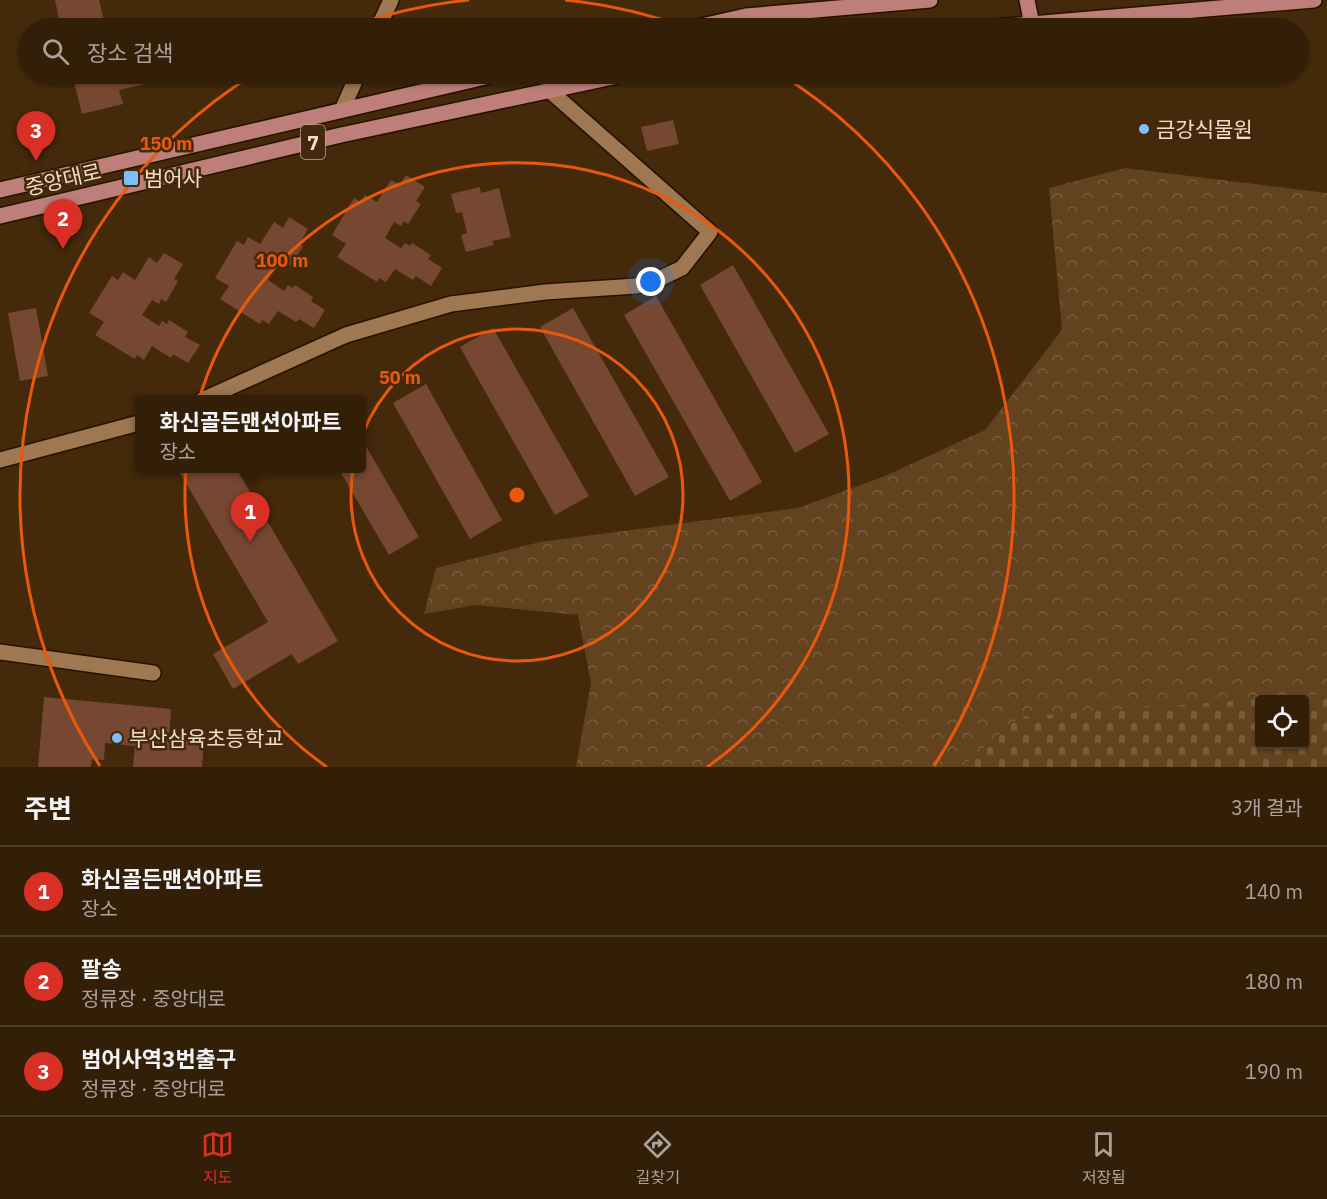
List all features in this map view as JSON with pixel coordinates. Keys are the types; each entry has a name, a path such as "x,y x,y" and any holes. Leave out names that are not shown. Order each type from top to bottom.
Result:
{"main road":[{"path":"737,18 930,0"},
{"path":"1027,0 1031,18"},
{"path":"1111,18 1314,0"},
{"name":"중앙대로","path":"0,190 455,84"},
{"name":"중앙대로","path":"0,216 341,135 578,84"}],"street":[{"path":"383,18 391,0"},
{"path":"342,110 354,84"},
{"path":"211,395 346,335 451,304 545,292 636,286 682,268 710,232 549,90"},
{"path":"0,460 135,424"},
{"path":"0,652 153,674"}],"green space":[{"path":"1125,168 1327,193 1327,767 576,767 591,683 578,615 476,605 424,614 436,568 540,542 798,508 885,476 985,430 1062,330 1049,188"},
{"path":"1327,694 1327,767 962,767 1019,717 1255,699 1255,749 1309,749 1309,695"}],"building":[{"path":"55,0 99,0 104,18 59,18"},
{"path":"74,84 146,84 119,90 123,104 82,114"},
{"path":"673,120 679,144 647,151 641,127"},
{"path":"406,175 425,187 416,201 421,204 408,224 404,221 401,226 394,222 385,238 401,248 405,243 410,246 412,243 431,255 428,259 442,268 431,286 416,276 413,280 395,269 386,282 379,278 377,282 337,257 346,244 332,235 354,198 361,202 365,195 377,202 391,180 400,185"},
{"path":"480,187 481,193 499,188 511,237 492,241 494,245 466,252 461,235 467,233 462,212 456,213 451,194"},
{"path":"289,217 308,229 299,244 303,246 291,266 287,264 284,268 277,264 268,280 284,291 288,285 293,288 295,285 313,297 311,301 325,310 314,328 299,319 296,322 278,311 269,324 262,320 260,324 220,299 229,286 215,278 237,241 244,245 248,237 260,244 274,222 283,228"},
{"path":"164,253 183,264 174,279 178,281 166,302 161,299 159,304 152,300 142,315 159,326 162,321 167,324 169,320 188,332 185,337 200,345 188,363 173,354 171,358 152,346 144,360 137,355 135,359 95,335 104,322 89,313 112,276 118,280 123,272 135,280 149,257 157,263"},
{"path":"733,265 829,434 795,453 700,285"},
{"path":"656,296 762,482 730,501 624,315"},
{"path":"36,308 48,376 20,381 8,313"},
{"path":"573,308 669,477 635,496 540,327"},
{"path":"493,328 589,496 555,515 460,347"},
{"path":"426,384 502,520 470,539 393,403"},
{"path":"366,447 419,537 389,555 341,473 366,473"},
{"path":"180,473 239,473 338,641 298,664 292,654 233,689 213,654 268,622"},
{"path":"44,697 171,709 169,738 204,742 202,767 133,767 135,746 105,743 104,760 92,759 91,767 38,767"}],"place":[{"name":"금강식물원","path":"1144,129"},
{"name":"범어사역3번출구","path":"36,161"},
{"name":"범어사","path":"131,178"},
{"name":"팔송","path":"63,249"},
{"name":"화신골든맨션아파트","path":"250,542"},
{"name":"부산삼육초등학교","path":"117,738"}]}
